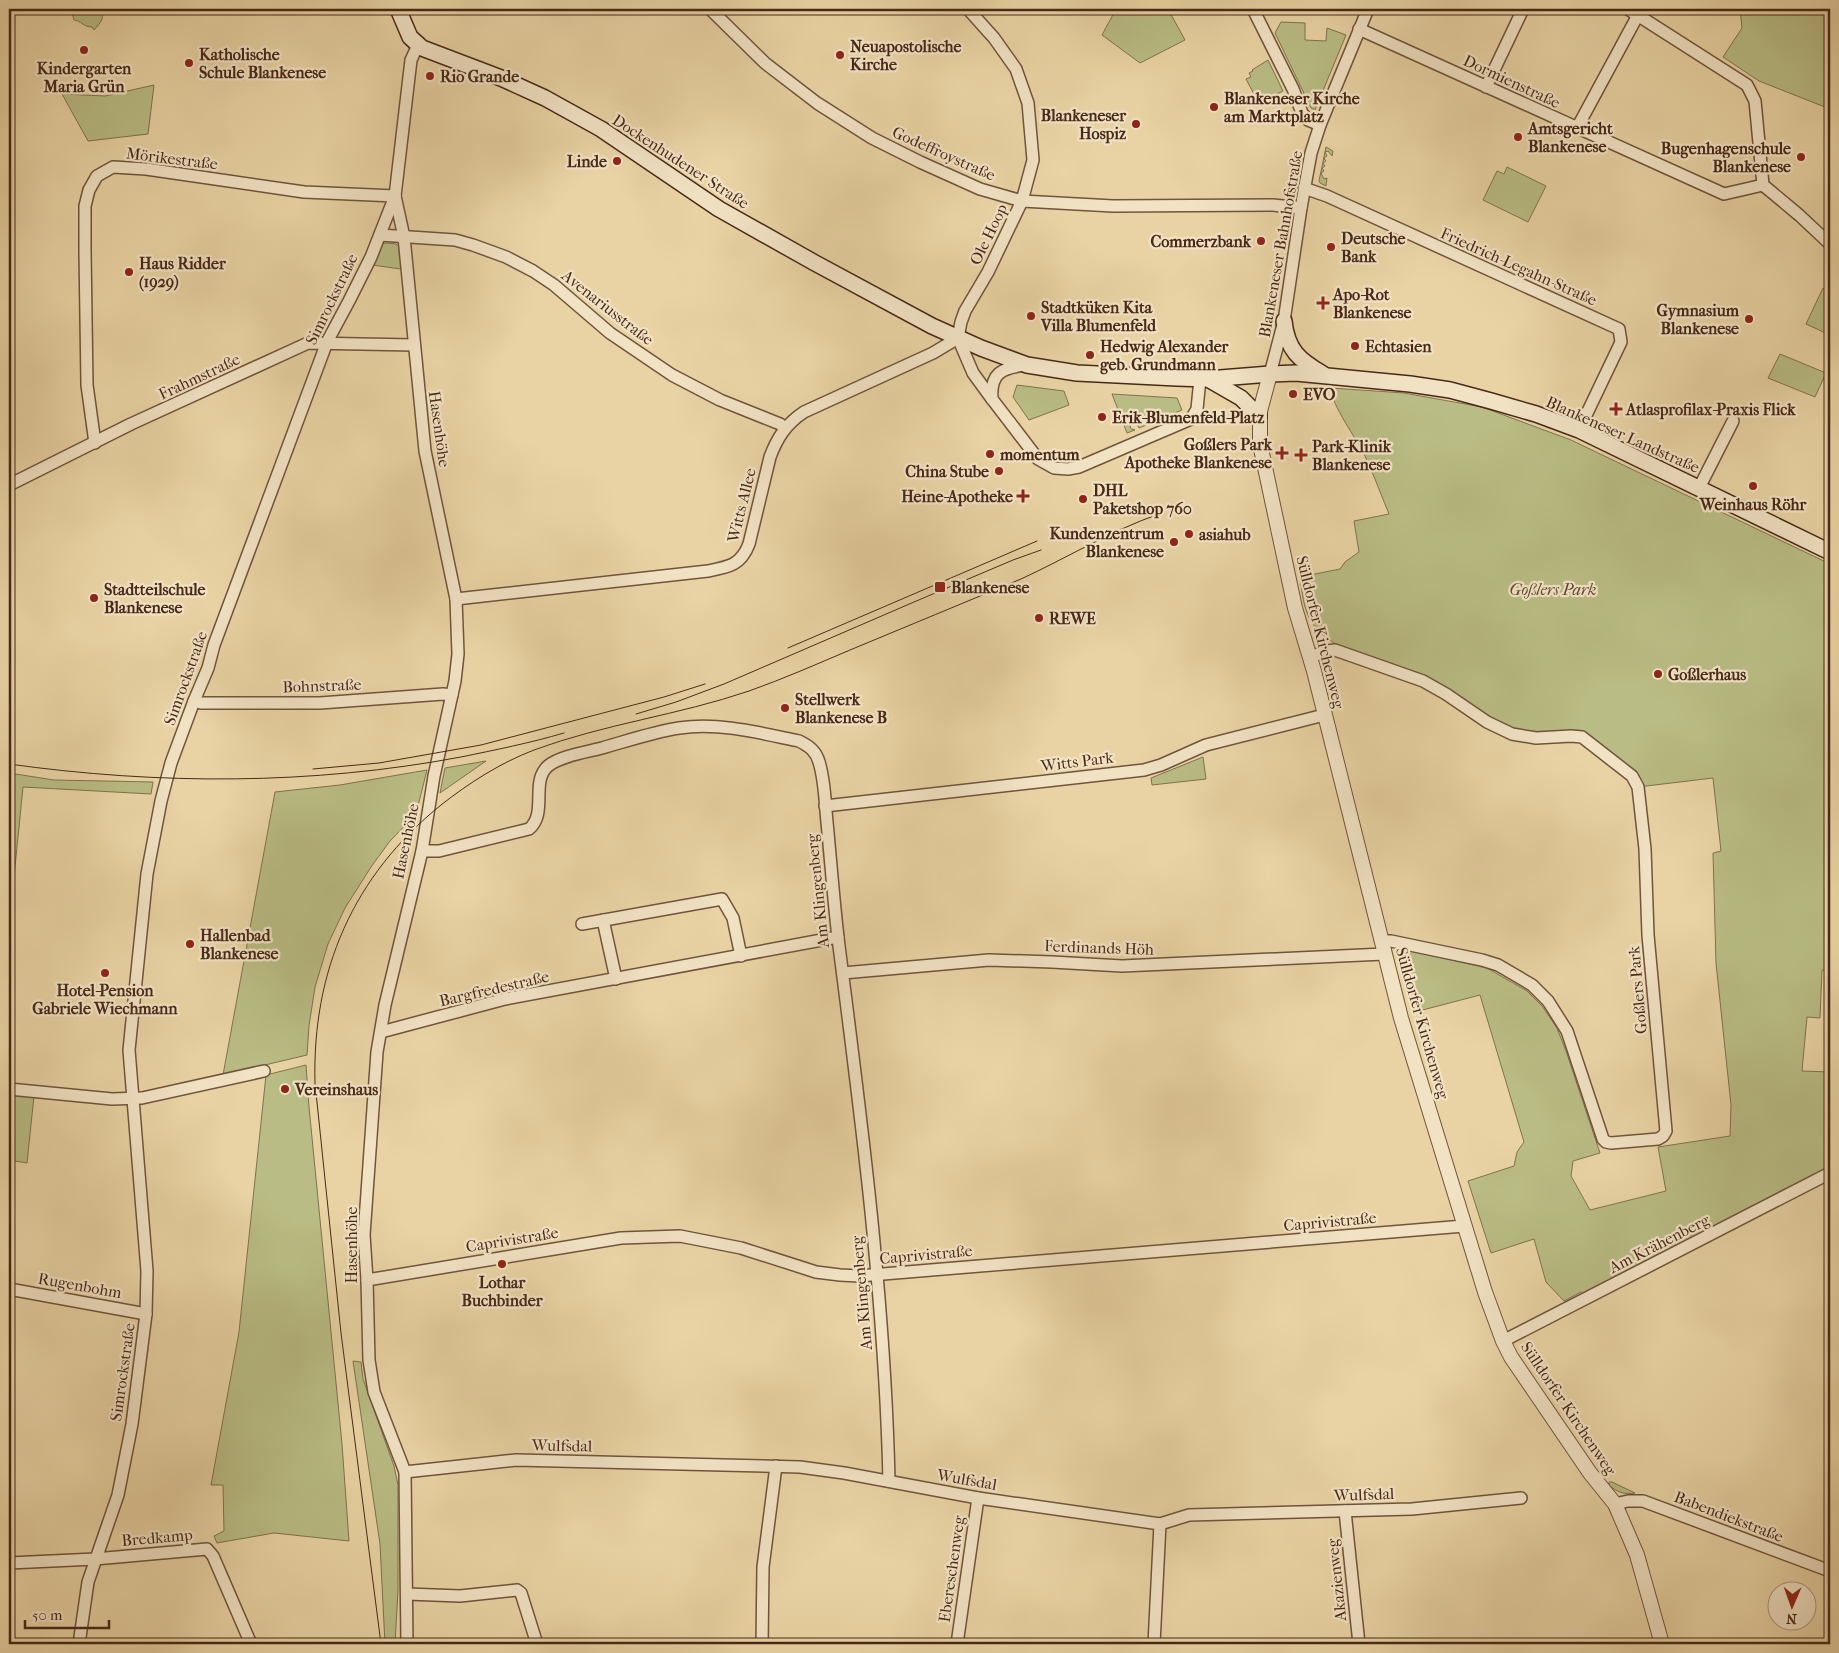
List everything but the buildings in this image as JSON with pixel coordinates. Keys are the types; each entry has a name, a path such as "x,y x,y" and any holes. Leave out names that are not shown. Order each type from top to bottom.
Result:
{"main road":[{"path":"398,9 410,37 418,45"},
{"name":"Dockenhudener Straße","path":"418,45 525,88 580,116 727,213 815,263 958,338"},
{"path":"1284,321 1287,339 1296,355 1303,362 1327,376"},
{"path":"958,338 1026,364 1077,373 1204,379 1270,374"},
{"name":"Blankeneser Landstraße","path":"1270,374 1296,373 1410,384 1450,390 1527,411 1578,430 1830,552"},
{"path":"1204,379 1241,398 1259,416"}],"street":[{"name":"Godeffroystraße","path":"710,9 765,63 817,103 872,138 980,189 1022,201 1113,206 1273,205 1300,208"},
{"name":"Ole Hoop","path":"958,338 965,311 988,272 1022,201 1033,160 1028,103 1016,69 994,38 968,9"},
{"path":"1253,9 1302,112 1308,120 1320,125"},
{"name":"Blankeneser Bahnhofstraße","path":"1270,374 1284,321 1310,153 1368,9"},
{"path":"1486,87 1523,9"},
{"path":"1628,9 1746,85 1755,101 1763,185 1830,244"},
{"path":"1576,128 1638,15"},
{"name":"Dormienstraße","path":"1359,29 1724,194 1763,185"},
{"name":"Hasenhöhe","path":"407,1644 405,1472 374,1392 369,1360 368,1280 364,1235 377,1052 385,1005 422,851 434,776 458,660 456,599 425,452 404,237 396,196 411,60 418,45"},
{"name":"Mörikestraße","path":"95,443 87,385 85,206 89,190 97,176 113,167 146,169 304,192 396,196"},
{"name":"Friedrich-Legahn-Straße","path":"1304,188 1327,196 1620,329 1621,342 1578,430"},
{"name":"Simrockstraße","path":"79,1644 88,1582 118,1495 133,1420 146,1314 147,1271 139,1156 132,1099 130,1041 148,865 159,809 171,763 208,668 214,645 326,342 350,301 396,196"},
{"path":"380,234 404,237"},
{"name":"Avenariusstraße","path":"404,237 455,240 482,247 506,257 533,271 554,285 610,333 672,375 720,400 780,424 785,428"},
{"path":"958,338 973,373 1035,456 1042,462 1061,469 1074,468 1086,464 1191,419 1197,410 1204,379"},
{"name":"Witts Allee","path":"456,599 708,571 735,564 744,555 749,544 774,446 785,428 794,418 933,353 958,338"},
{"name":"Frahmstraße","path":"9,485 131,424 308,343 414,345"},
{"path":"992,399 992,384 998,373 1010,367 1026,364"},
{"name":"Sülldorfer Kirchenweg","path":"1270,374 1259,416 1260,444 1295,608 1310,657 1401,1018 1464,1226 1503,1341 1529,1385 1590,1473 1615,1504 1637,1555 1662,1644"},
{"path":"1699,488 1734,421"},
{"name":"Goßlers Park","path":"1310,657 1335,650 1423,681 1487,722 1512,734 1536,738 1582,737 1632,776 1638,787 1645,849 1648,935 1666,1131 1663,1136 1658,1139 1606,1142 1603,1138 1567,1031 1548,1001 1532,985 1498,965 1482,960 1391,941 1383,948"},
{"name":"Bohnstraße","path":"194,701 201,703 320,703 443,694 452,695"},
{"name":"Witts Park","path":"825,806 1144,770 1206,745 1324,715"},
{"name":"Am Klingenberg","path":"422,851 439,851 529,829 538,818 541,780 549,766 577,754 680,728 736,728 799,741 816,754 819,760 825,806 838,937 877,1274 888,1424 889,1481"},
{"path":"582,924 722,899 733,918 741,956"},
{"path":"603,920 616,979"},
{"name":"Bargfredestraße","path":"381,1032 498,1001 838,937"},
{"name":"Ferdinands Höh","path":"843,974 989,960 1122,966 1383,948"},
{"path":"9,1089 112,1099 132,1099 264,1071"},
{"name":"Am Krähenberg","path":"1503,1341 1830,1173"},
{"name":"Caprivistraße","path":"368,1280 621,1238 680,1236 741,1248 816,1272 840,1276 859,1276 1464,1226"},
{"name":"Rugenbohm","path":"9,1288 146,1314"},
{"name":"Wulfsdal","path":"405,1472 516,1460 594,1461 663,1465 776,1466 844,1472 978,1498 1160,1524 1189,1515 1346,1512 1422,1508 1521,1498"},
{"path":"762,1644 763,1567 776,1466"},
{"name":"Ebereschenweg","path":"956,1644 978,1498"},
{"name":"Babendiekstraße","path":"1615,1504 1643,1501 1830,1571"},
{"name":"Akazienweg","path":"1346,1512 1359,1644"},
{"path":"1154,1644 1160,1524"},
{"name":"Bredkamp","path":"95,1559 200,1549 209,1550 250,1644"},
{"path":"9,1563 95,1559"},
{"path":"407,1594 460,1596 517,1590 521,1593 538,1644"}],"green space":[{"path":"71,9 98,10 102,17 94,30 92,27 74,20"},
{"path":"1116,9 1168,9 1185,40 1140,63 1102,35"},
{"path":"1740,9 1830,9 1830,109 1759,81 1723,57 1742,28"},
{"path":"1281,22 1305,23 1305,40 1326,41 1327,28 1346,35 1315,110 1311,108 1275,33"},
{"path":"1268,60 1283,91 1273,96 1261,98 1259,94 1255,96 1246,79 1251,77 1249,73 1252,70"},
{"path":"154,85 148,134 88,141 62,94 105,96"},
{"path":"1326,147 1333,151 1332,156 1328,151 1325,152 1327,156 1324,158 1326,161 1323,163 1325,166 1322,168 1324,171 1321,173 1324,179 1327,178 1326,186 1319,181"},
{"path":"1507,167 1546,186 1528,222 1483,200 1497,171 1504,174"},
{"path":"381,244 396,244 400,248 401,269 372,265"},
{"path":"1823,288 1830,292 1830,335 1806,324"},
{"path":"1780,354 1826,373 1815,397 1768,378"},
{"path":"1017,385 1064,391 1069,405 1029,420 1013,397"},
{"name":"Goßlers Park","path":"1331,388 1404,393 1482,407 1571,440 1830,564 1830,971 1822,970 1820,1018 1807,1017 1802,1071 1830,1072 1830,1167 1583,1295 1581,1292 1564,1301 1546,1282 1534,1239 1491,1253 1468,1181 1514,1166 1517,1152 1524,1142 1480,995 1415,1012 1398,948 1487,968 1527,991 1542,1006 1557,1028 1600,1153 1573,1161 1571,1176 1590,1210 1666,1191 1658,1147 1730,1136 1731,1105 1716,963 1713,853 1721,851 1713,778 1638,787 1582,737 1516,731 1339,646 1320,632 1309,617 1306,609 1300,577 1340,569 1345,562 1359,552 1354,521 1389,514 1365,456 1335,403"},
{"path":"1112,394 1177,398 1182,410 1139,428 1134,417 1128,419 1131,429 1135,430 1127,433"},
{"path":"1203,757 1206,779 1152,785 1151,778"},
{"path":"486,761 440,793 445,768"},
{"path":"427,770 416,814 390,841 371,867 345,908 328,944 315,987 307,1055 223,1075 275,792 340,785"},
{"path":"9,773 54,780 153,782 151,794 23,787 9,927"},
{"path":"306,1065 342,1444 349,1541 274,1533 217,1543 214,1536 224,1531 223,1485 211,1485 239,1332 266,1075"},
{"path":"9,1093 34,1096 27,1163 9,1160"},
{"path":"353,1361 361,1362 363,1379 394,1466 398,1485 398,1590 395,1644 385,1644 380,1544"},
{"path":"1609,1482 1635,1493 1628,1494 1618,1491 1609,1485"}],"tram line":[{"path":"381,1644 341,1333 315,1083 316,1042 321,1002 330,965 344,929 362,895 384,863 410,833 441,805 474,781 509,761 534,750 587,733 696,707 749,691 1021,579 1106,536 1159,514"},
{"path":"788,648 1037,541"},
{"path":"636,714 676,702 724,684 1013,560 1041,550"},
{"path":"313,769 379,763 481,745 664,697 705,684"},
{"path":"9,764 122,776 235,779 292,777 349,773 461,757 564,733"}],"place":[{"name":"Kindergarten Maria Grün","path":"84,50"},
{"name":"Neuapostolische Kirche","path":"840,55"},
{"name":"Katholische Schule Blankenese","path":"189,63"},
{"name":"Rio Grande","path":"430,76"},
{"name":"Blankeneser Kirche am Marktplatz","path":"1214,107"},
{"name":"Blankeneser Hospiz","path":"1136,124"},
{"name":"Amtsgericht Blankenese","path":"1518,137"},
{"name":"Bugenhagenschule Blankenese","path":"1801,157"},
{"name":"Linde","path":"617,161"},
{"name":"Commerzbank","path":"1261,241"},
{"name":"Deutsche Bank","path":"1331,247"},
{"name":"Haus Ridder (1929)","path":"129,272"},
{"name":"Apo-Rot Blankenese","path":"1323,303"},
{"name":"Stadtküken Kita Villa Blumenfeld","path":"1031,316"},
{"name":"Gymnasium Blankenese","path":"1749,319"},
{"name":"Echtasien","path":"1355,346"},
{"name":"Hedwig Alexander geb. Grundmann","path":"1090,355"},
{"name":"EVO","path":"1293,394"},
{"name":"Atlasprofilax-Praxis Flick","path":"1616,409"},
{"name":"Erik-Blumenfeld-Platz","path":"1102,417"},
{"name":"Goßlers Park Apotheke Blankenese","path":"1282,453"},
{"name":"momentum","path":"990,454"},
{"name":"Park-Klinik Blankenese","path":"1301,455"},
{"name":"China Stube","path":"999,471"},
{"name":"Weinhaus Röhr","path":"1753,486"},
{"name":"Heine-Apotheke","path":"1023,496"},
{"name":"DHL Paketshop 760","path":"1083,499"},
{"name":"asiahub","path":"1189,534"},
{"name":"Kundenzentrum Blankenese","path":"1174,542"},
{"name":"Blankenese","path":"940,587"},
{"name":"Stadtteilschule Blankenese","path":"94,598"},
{"name":"REWE","path":"1039,618"},
{"name":"Goßlerhaus","path":"1658,674"},
{"name":"Stellwerk Blankenese B","path":"785,708"},
{"name":"Hallenbad Blankenese","path":"190,944"},
{"name":"Hotel-Pension Gabriele Wiechmann","path":"105,973"},
{"name":"Vereinshaus","path":"285,1089"},
{"name":"Lothar Buchbinder","path":"502,1264"}]}
